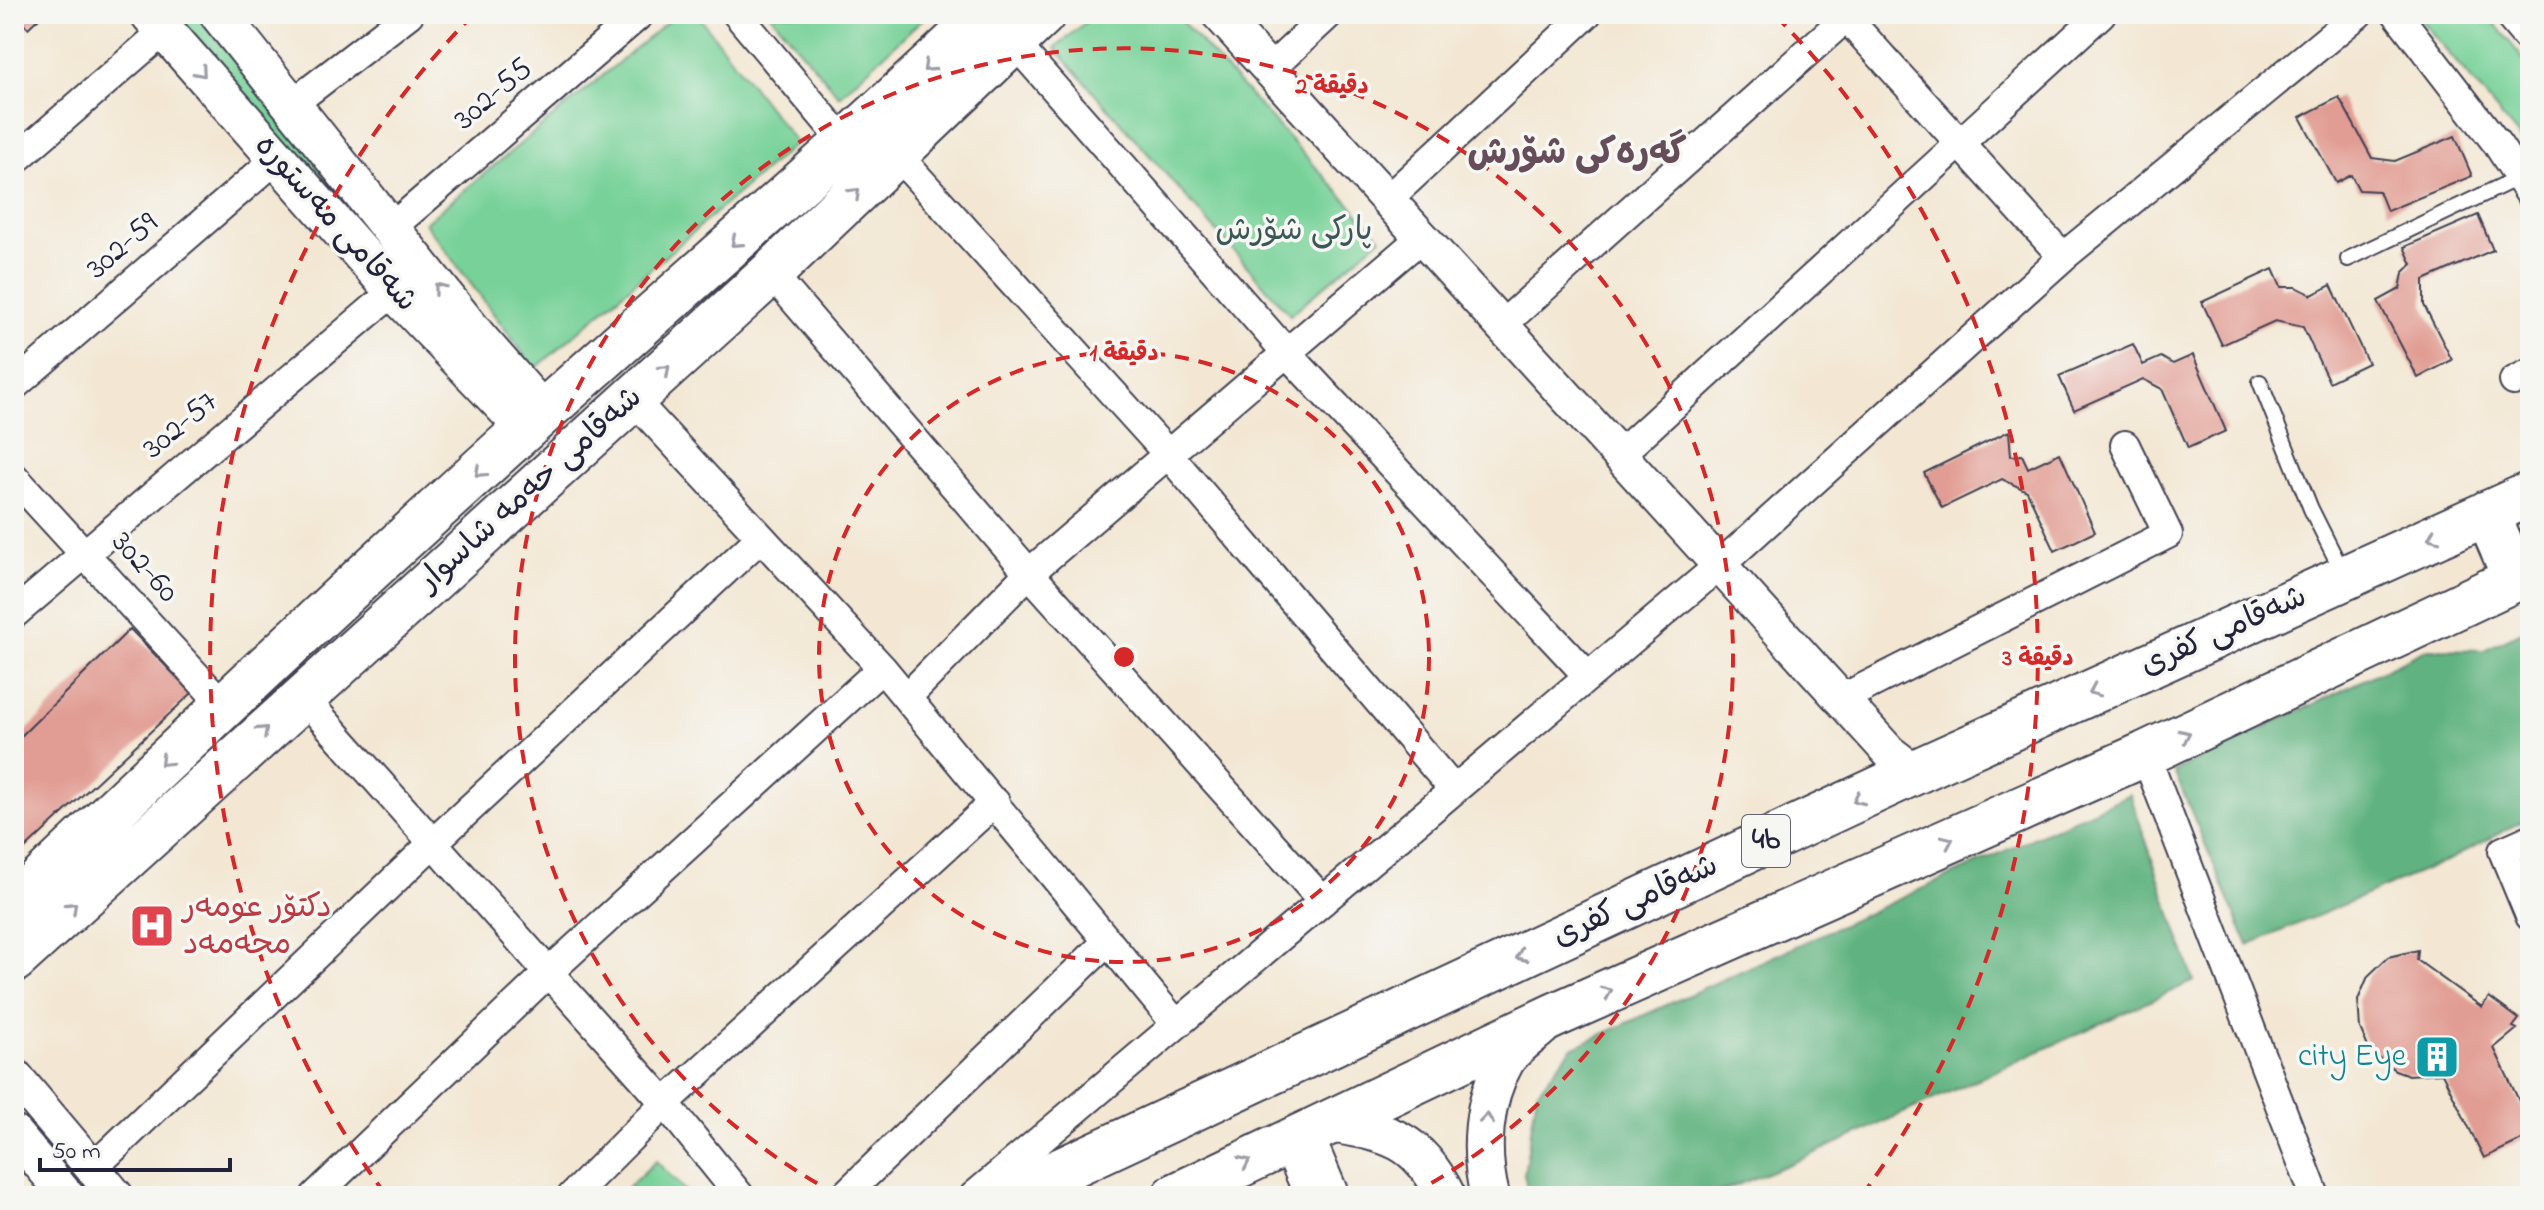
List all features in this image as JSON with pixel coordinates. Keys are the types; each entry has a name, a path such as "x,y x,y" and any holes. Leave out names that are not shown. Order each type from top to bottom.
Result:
{"main road":[{"name":"شەقامی مەستورە","path":"219,14 392,227 466,346"},
{"path":"2514,14 2530,33"},
{"name":"شەقامی مەستورە","path":"157,22 394,291 466,346 535,421"},
{"name":"شەقامی حەمە شاسوار","path":"14,905 223,705 846,144 1014,23"},
{"name":"شەقامی حەمە شاسوار","path":"14,960 771,273 893,156 1014,23"},
{"name":"شەقامی کفری","path":"1006,1196 1915,772 2530,494"},
{"path":"2487,513 2522,575"},
{"name":"4b","path":"1175,1196 1553,1016 2145,754 2522,575"},
{"path":"1490,1196 1484,1140 1491,1092 1506,1059 1553,1016"},
{"path":"1307,1132 1381,1132 1412,1146 1430,1167 1446,1196"}],"street":[{"path":"292,104 409,14"},
{"name":"302-55","path":"392,227 640,14"},
{"path":"737,14 846,144"},
{"path":"1219,14 1889,752 1915,772"},
{"path":"1269,70 1329,14"},
{"path":"1388,199 1587,14"},
{"path":"1619,455 2101,14"},
{"path":"974,1196 1720,565 2063,257 2358,14"},
{"path":"2397,14 2525,185"},
{"path":"1502,325 1846,15 2063,257"},
{"path":"14,161 157,22"},
{"path":"1014,23 1286,352 1588,676"},
{"path":"893,156 908,167 1168,454 1454,790"},
{"name":"302-59","path":"14,386 276,159"},
{"path":"907,697 1029,573 1422,237"},
{"path":"771,273 1029,573 1323,901"},
{"name":"302-57","path":"14,614 394,291"},
{"path":"633,399 759,539 882,668 1176,1024"},
{"path":"1841,699 2168,534 2125,445"},
{"name":"302-60","path":"14,477 223,705"},
{"path":"94,1167 434,842 759,539"},
{"path":"315,1196 549,972 882,668"},
{"path":"302,696 665,1103 740,1196"},
{"path":"2145,754 2315,1196"},
{"path":"572,1196 665,1103 995,802"},
{"path":"2530,839 2503,851 2530,916"},
{"path":"844,1196 1108,941"},
{"path":"18,1086 94,1167 116,1196"},
{"path":"1307,1132 1309,1196"},
{"path":"1307,1132 1335,1196"},
{"path":"14,1133 67,1196"}],"lane":[{"path":"2348,259 2525,185"},
{"path":"2260,382 2311,509 2345,577"}],"green space":[{"path":"165,14 196,14 409,269 402,277"},
{"path":"677,14 697,14 796,143 535,369 425,223"},
{"path":"770,14 928,14 839,96"},
{"name":"پارکی شۆرش","path":"1095,14 1175,14 1381,238 1290,315 1055,48"},
{"path":"2416,14 2487,14 2530,67 2530,150"},
{"path":"2530,628 2530,817 2451,859 2248,945 2174,771 2428,649 2484,650"},
{"path":"2130,794 2194,981 1802,1159 1710,1196 1529,1196 1524,1174 1537,1092 1572,1048"},
{"path":"656,1161 690,1196 619,1196"}],"building":[{"path":"15,14 43,14 28,28"},
{"path":"2339,97 2372,158 2395,161 2455,136 2472,176 2387,211 2379,191 2359,190 2351,175 2336,183 2300,117"},
{"path":"2478,215 2493,250 2424,280 2424,305 2452,360 2418,378 2378,301 2400,289 2403,273 2412,264 2404,247"},
{"path":"2273,269 2281,287 2296,287 2312,295 2331,285 2368,363 2329,382 2303,327 2275,321 2222,345 2202,302"},
{"path":"2133,344 2143,365 2161,357 2173,364 2193,355 2226,431 2188,448 2162,389 2143,379 2074,410 2059,376"},
{"path":"2009,431 2011,456 2022,455 2028,468 2060,453 2095,532 2055,551 2027,491 2002,479 1942,508 1924,473"},
{"path":"130,629 192,693 14,859 14,743"},
{"name":"city Eye","path":"2418,950 2417,960 2482,1007 2489,997 2519,1019 2513,1027 2517,1029 2494,1048 2530,1124 2530,1136 2484,1158 2442,1073 2409,1075 2395,1070 2370,1052 2360,1028 2358,1000 2368,976 2388,957"}],"place":[{"name":"دکتۆر عومەر محەمەد","path":"152,926"},
{"name":"city Eye","path":"2437,1057"}],"district":[{"name":"گەرەکی شۆرش","path":"1577,154"}]}
